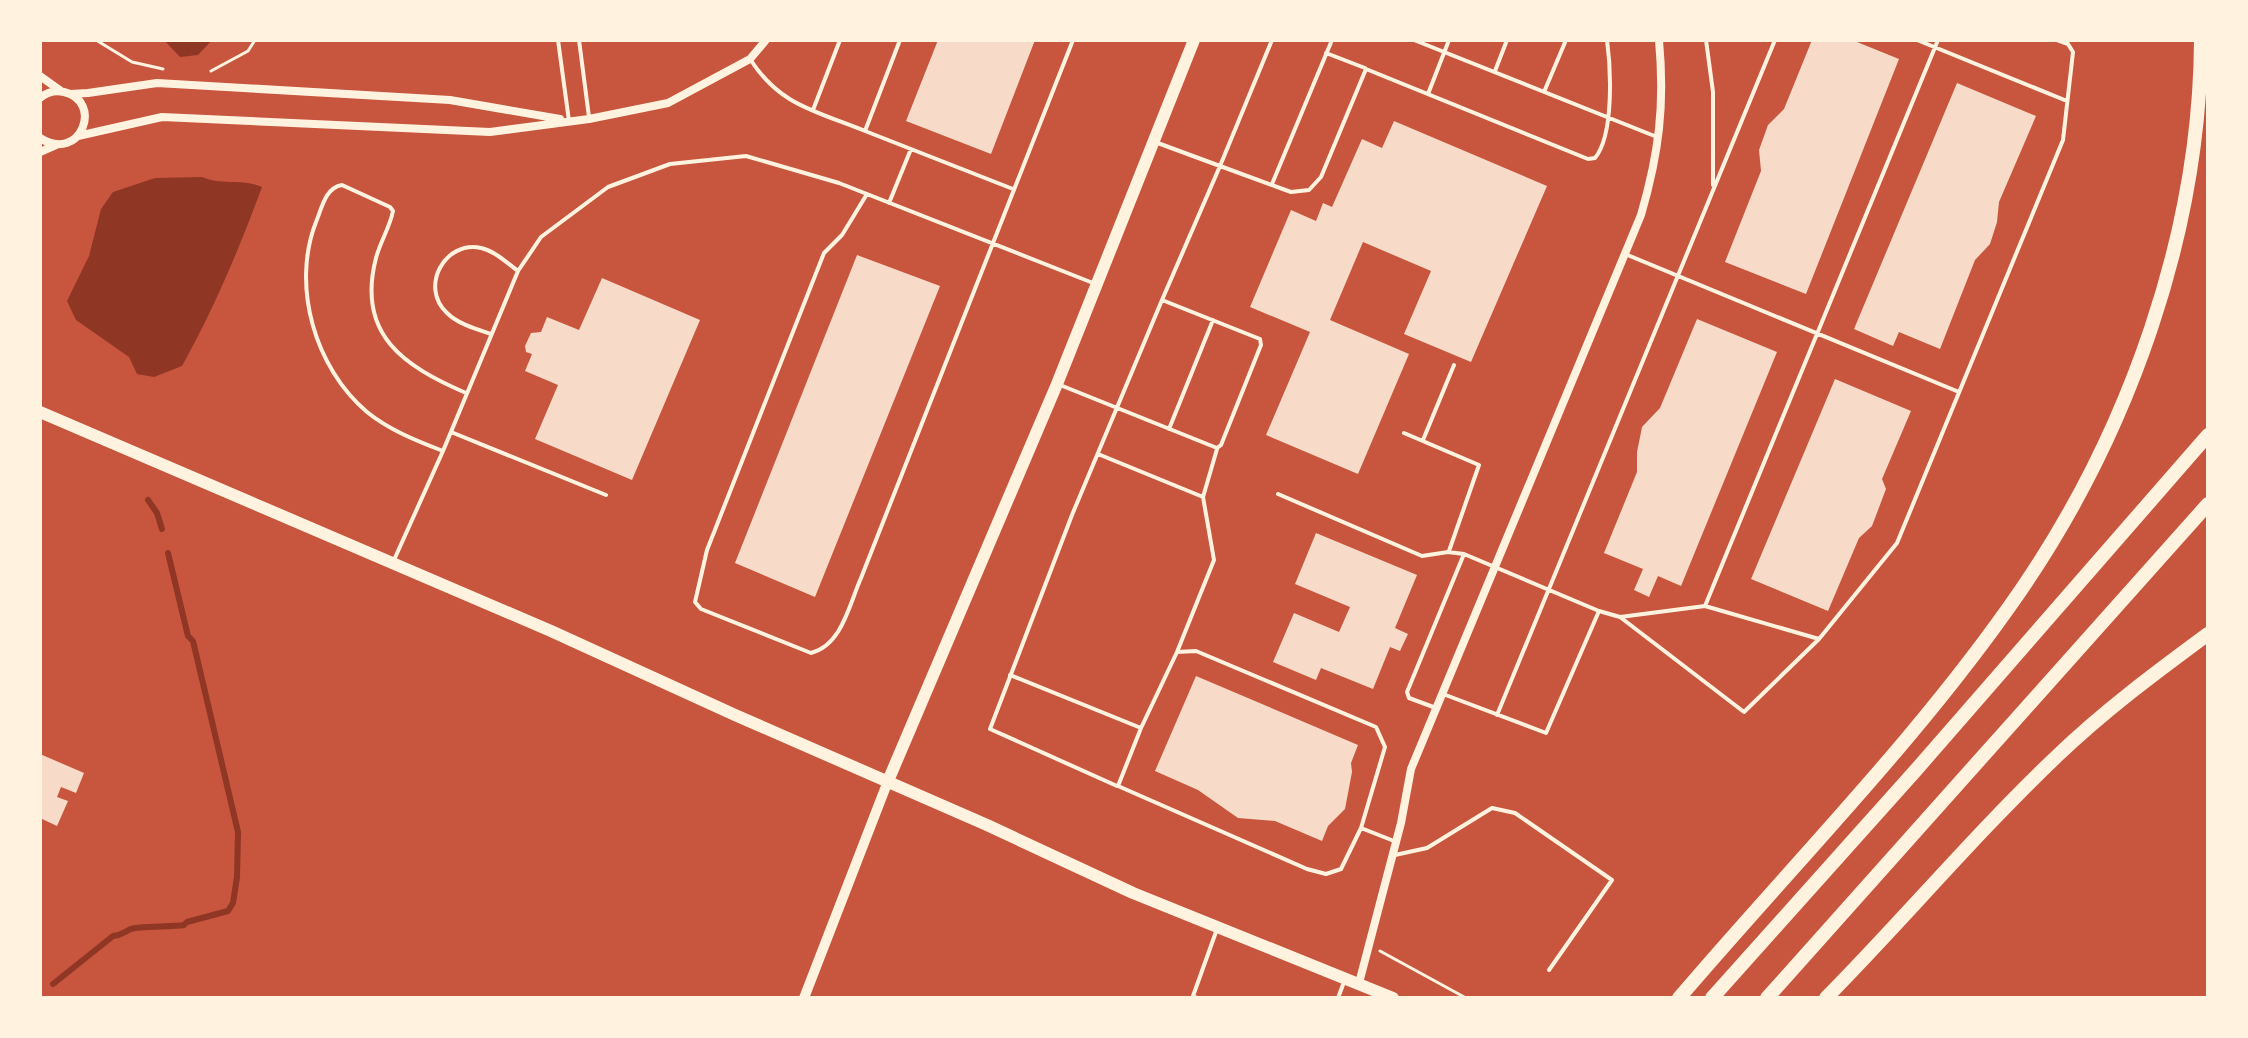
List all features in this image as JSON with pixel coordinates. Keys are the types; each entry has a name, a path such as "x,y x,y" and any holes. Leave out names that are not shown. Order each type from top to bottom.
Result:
{"highway":[{"path":"1679,998 1912,733 2020,592 2070,510 2132,381 2164,283 2192,150 2201,40"},
{"path":"1712,998 2208,435"},
{"path":"1767,998 2208,504"},
{"path":"1826,998 1981,832 2057,756 2132,691 2208,634"}],"main road":[{"path":"888,781 1098,285 1194,40"},
{"path":"40,412 393,562 1133,893 1393,998"}],"street":[{"path":"40,152 78,136 162,117 490,132 589,119 668,103 750,59 766,40"},
{"path":"1359,983 1393,855 1411,769 1645,203 1660,138 1659,40"},
{"path":"40,76 77,98 85,113 78,136"},
{"path":"40,98 54,91 88,93 157,83 450,100 569,121"},
{"path":"40,138 56,145"},
{"path":"804,998 888,781"}],"lane":[{"path":"558,40 569,121"},
{"path":"579,40 589,119"},
{"path":"813,110 840,40"},
{"path":"865,131 900,40"},
{"path":"867,194 842,235 824,253 707,550 695,602 701,609 811,653 834,642 1073,40"},
{"path":"1177,652 1196,651 1376,727 1385,747 1361,828 1341,869 1326,874 1307,869 990,729 1098,454 1272,40"},
{"path":"1272,184 1332,40"},
{"path":"1414,40 1660,138"},
{"path":"1428,94 1449,40"},
{"path":"1494,72 1507,40"},
{"path":"1544,92 1566,40"},
{"path":"1326,53 1588,159 1595,158 1600,151 1608,117 1610,59 1607,40"},
{"path":"1706,40 1713,92 1712,189"},
{"path":"1497,715 1775,40"},
{"path":"1917,40 2067,101"},
{"path":"1705,606 1938,40"},
{"path":"1278,494 1422,556 1448,552 1464,554 1620,617 1744,712 1819,639 1897,543 2063,140 2073,52 2068,44 2057,40"},
{"path":"750,59 776,92 813,110 1013,189"},
{"path":"1153,141 1300,193 1316,184 1366,69"},
{"path":"889,203 911,149"},
{"path":"393,562 518,271 541,237 608,187 670,164 746,156 867,194 1098,285"},
{"path":"443,451 384,424 367,412 338,379 317,341 309,302 308,255 313,230 328,192 334,186 342,185 393,211 372,277 371,299 375,320 385,337 414,368 466,393"},
{"path":"491,334 455,320 445,312 435,290 441,264 449,255 473,247 485,249 518,271"},
{"path":"1625,254 1959,392"},
{"path":"1118,786 1214,560 1203,497 1217,448 1221,445 1261,345 1260,339 1162,300"},
{"path":"1169,430 1213,320"},
{"path":"1423,441 1454,365"},
{"path":"1057,384 1217,448"},
{"path":"451,432 606,495"},
{"path":"1404,433 1477,463 1480,468 1448,552"},
{"path":"1098,454 1203,497"},
{"path":"1437,709 1409,698 1407,692 1464,554"},
{"path":"1620,617 1705,606 1819,639"},
{"path":"1443,694 1542,732 1549,730 1599,611"},
{"path":"1010,675 1141,728"},
{"path":"1393,855 1427,848 1492,808 1515,813 1612,880 1549,970"},
{"path":"1361,828 1396,842"},
{"path":"1194,997 1218,927"},
{"path":"1338,998 1346,978"}],"path":[{"path":"96,40 132,62 173,71"},
{"path":"200,71 214,71 248,51 255,40"},
{"path":"1369,947 1397,959 1466,998"}],"shaded area":[{"path":"164,40 212,40 198,55 180,57"},
{"path":"202,177 262,187 205,323 182,366 154,377 137,374 129,357 76,320 67,301 89,256 101,209 113,192 155,178"}],"building":[{"path":"938,40 1035,40 991,154 906,121"},
{"path":"1812,40 1852,40 1899,59 1806,294 1725,262 1761,171 1759,150 1768,125 1784,109"},
{"path":"1957,83 2036,116 1999,202 1990,244 1975,260 1940,349 1899,332 1893,346 1854,329"},
{"path":"1394,121 1547,186 1471,362 1404,334 1431,271 1363,242 1330,320 1409,354 1358,474 1266,435 1310,332 1250,307 1291,210 1316,221 1323,203 1332,207 1362,139 1382,148"},
{"path":"857,255 940,286 815,597 735,563"},
{"path":"602,278 700,320 632,480 535,439 558,385 525,371 532,354 526,352 525,346 531,333 541,332 547,317 579,330"},
{"path":"1697,319 1777,352 1681,586 1658,576 1649,597 1634,590 1643,569 1604,553 1637,472 1642,427 1660,408"},
{"path":"1835,379 1911,411 1882,479 1886,489 1872,526 1859,538 1828,611 1751,579"},
{"path":"1316,533 1417,575 1395,628 1408,634 1400,651 1390,647 1373,689 1321,668 1316,680 1273,662 1294,613 1339,632 1350,607 1295,584"},
{"path":"1196,676 1358,745 1351,763 1345,809 1328,826 1322,841 1275,821 1238,818 1198,790 1155,771"},
{"path":"40,754 84,773 76,793 61,787 57,797 68,801 57,826 40,818"}],"waterway":[{"path":"148,500 157,513 162,529"},
{"path":"53,984 113,936 135,928 184,925 228,911 233,903 238,832 193,641 188,636 168,553"}]}
